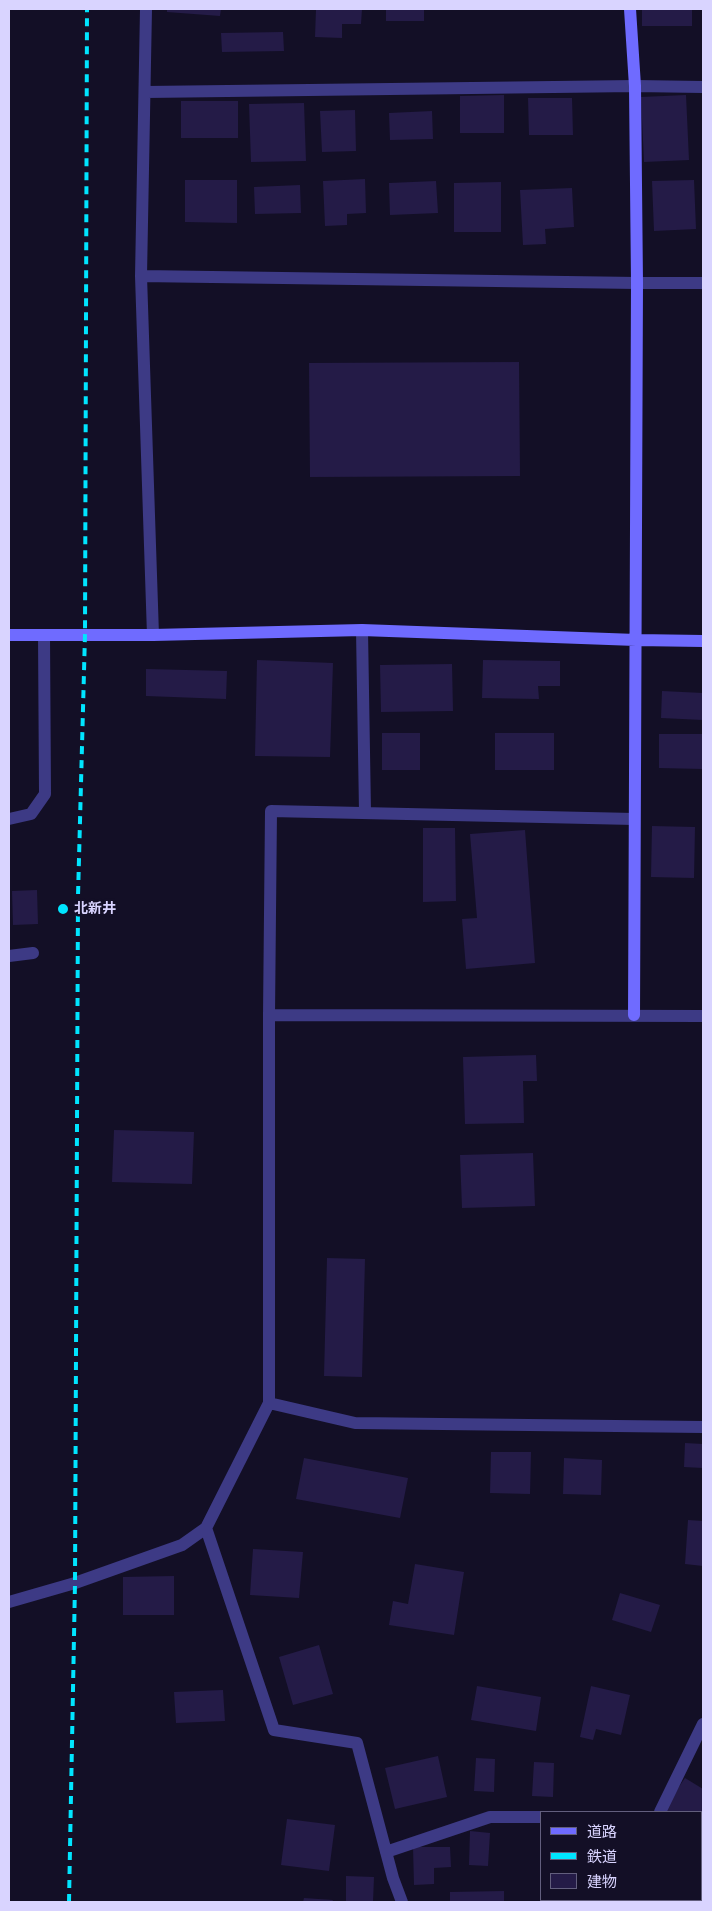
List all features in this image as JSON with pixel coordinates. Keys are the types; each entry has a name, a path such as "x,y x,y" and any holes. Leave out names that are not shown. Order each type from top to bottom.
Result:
{"street":[{"path":"146,9 146,92 141,276 153,635"},
{"path":"630,9 635,86 637,284 634,1015"},
{"path":"146,92 635,86 703,87"},
{"path":"141,276 637,284 703,283"},
{"path":"362,630 365,812"},
{"path":"9,635 153,635 362,630 703,641"},
{"path":"9,819 31,814 45,794 44,635"},
{"path":"9,1602 75,1583 182,1545 206,1528 269,1403 269,1015 272,811 634,819"},
{"path":"9,956 33,953"},
{"path":"269,1015 703,1016"},
{"path":"269,1403 355,1424 703,1427"},
{"path":"206,1528 274,1730 357,1743 386,1852 402,1902"},
{"path":"660,1811 703,1724"},
{"path":"386,1852 490,1817 540,1817"}],"building":[{"path":"167,9 221,9 220,16 167,12"},
{"path":"316,9 362,9 361,24 342,24 342,38 315,37"},
{"path":"386,9 424,9 424,21 386,21"},
{"path":"642,9 692,9 692,26 642,26"},
{"path":"283,32 284,51 222,52 221,33"},
{"path":"504,95 504,133 460,133 460,96"},
{"path":"686,95 689,160 644,162 641,97"},
{"path":"528,98 572,98 573,135 529,135"},
{"path":"181,101 238,101 238,138 181,138"},
{"path":"304,103 306,161 251,162 249,104"},
{"path":"355,110 356,151 322,152 320,111"},
{"path":"432,111 433,139 390,140 389,113"},
{"path":"365,179 366,213 347,214 347,225 325,226 323,181"},
{"path":"185,180 237,180 237,223 185,222"},
{"path":"694,180 696,229 654,231 652,181"},
{"path":"436,181 438,213 390,215 389,183"},
{"path":"501,182 501,232 454,232 454,183"},
{"path":"300,185 301,213 255,214 254,187"},
{"path":"572,188 574,227 545,229 546,244 523,245 520,190"},
{"path":"519,362 520,476 310,477 309,363"},
{"path":"257,660 333,663 330,757 255,756"},
{"path":"483,660 560,661 560,686 538,686 539,699 482,698"},
{"path":"452,664 453,711 381,712 380,665"},
{"path":"146,669 227,671 226,699 146,696"},
{"path":"662,691 703,693 703,720 661,718"},
{"path":"382,733 420,733 420,770 382,770"},
{"path":"495,733 554,733 554,770 495,770"},
{"path":"659,734 703,734 703,769 659,768"},
{"path":"652,826 695,827 694,878 651,877"},
{"path":"423,828 455,828 456,901 423,902"},
{"path":"525,830 535,963 466,969 462,919 477,918 470,834"},
{"path":"37,890 38,924 13,925 12,891"},
{"path":"536,1055 537,1081 523,1081 524,1123 465,1124 463,1057"},
{"path":"114,1130 194,1132 192,1184 112,1182"},
{"path":"533,1153 535,1206 462,1208 460,1155"},
{"path":"327,1258 365,1259 362,1377 324,1376"},
{"path":"685,1443 703,1444 703,1468 684,1467"},
{"path":"491,1452 531,1452 530,1494 490,1493"},
{"path":"304,1458 408,1478 400,1518 296,1499"},
{"path":"564,1458 602,1460 601,1495 563,1494"},
{"path":"688,1520 703,1521 703,1566 685,1564"},
{"path":"253,1549 303,1552 299,1598 250,1595"},
{"path":"415,1564 464,1572 454,1635 389,1625 393,1601 408,1604"},
{"path":"174,1576 174,1615 123,1615 123,1577"},
{"path":"620,1593 660,1605 651,1632 612,1620"},
{"path":"319,1645 333,1694 293,1705 279,1657"},
{"path":"477,1686 541,1697 536,1731 471,1720"},
{"path":"591,1686 630,1695 621,1735 596,1729 593,1740 580,1737"},
{"path":"223,1690 225,1721 176,1723 174,1692"},
{"path":"438,1756 447,1797 395,1809 385,1768"},
{"path":"476,1758 495,1759 494,1792 474,1791"},
{"path":"534,1762 554,1763 553,1797 532,1796"},
{"path":"685,1778 703,1789 703,1841 702,1811 663,1811"},
{"path":"287,1819 335,1825 329,1871 281,1865"},
{"path":"470,1831 490,1833 488,1866 469,1865"},
{"path":"413,1847 450,1847 451,1867 434,1868 434,1884 414,1885"},
{"path":"346,1876 374,1877 373,1902 346,1902"},
{"path":"504,1891 504,1902 450,1902 450,1892"},
{"path":"304,1898 333,1900 332,1902 303,1902"}],"railway":[{"path":"69,1902 75,1583 78,896 85,634 87,9"}],"place":[{"name":"北新井","path":"63,909"}]}
